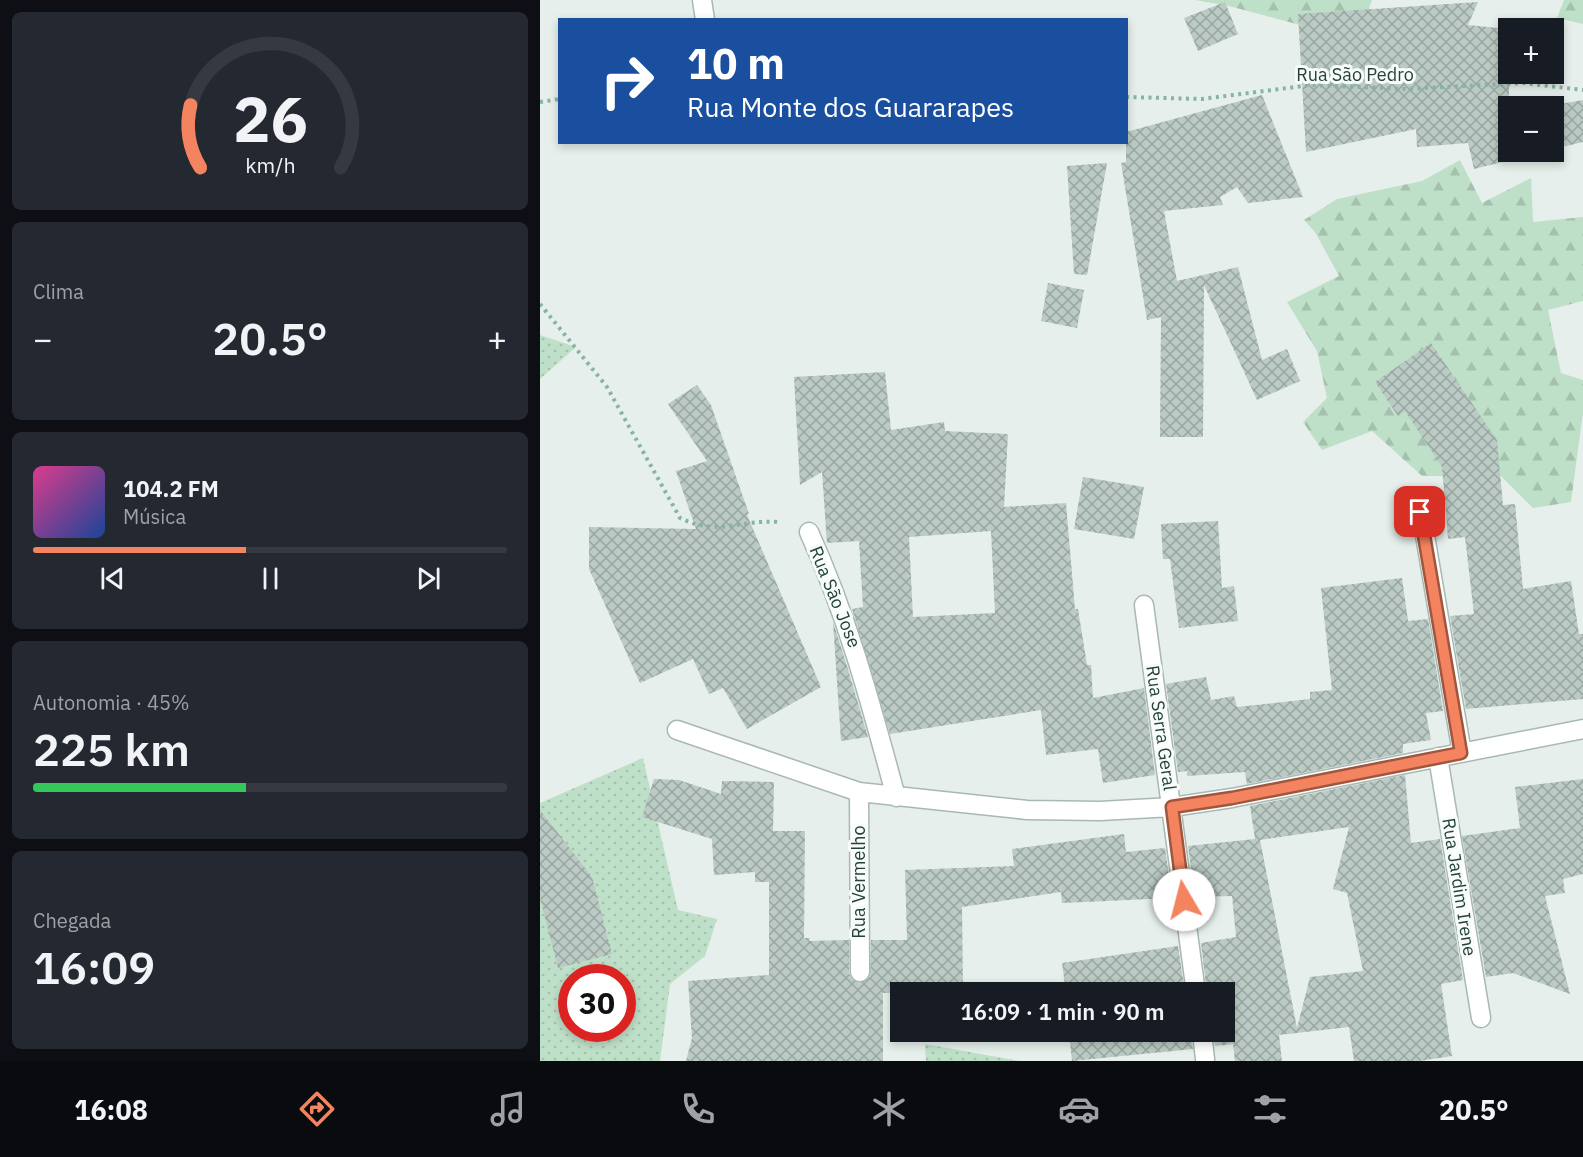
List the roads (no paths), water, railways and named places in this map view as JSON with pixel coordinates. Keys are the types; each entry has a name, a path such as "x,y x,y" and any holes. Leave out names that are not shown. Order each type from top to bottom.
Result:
{"street":[{"path":"702,0 705,18"},
{"path":"1420,512 1461,753"},
{"name":"Rua São Jose","path":"809,532 834,587 856,650 896,797"},
{"name":"Rua Serra Geral","path":"1144,605 1195,982"},
{"path":"677,730 859,792 1027,810 1100,811 1172,807 1232,798 1583,729"},
{"name":"Rua Jardim Irene","path":"1438,757 1481,1018"},
{"name":"Rua Vermelho","path":"859,792 860,972"},
{"path":"1203,1042 1205,1059"}]}
